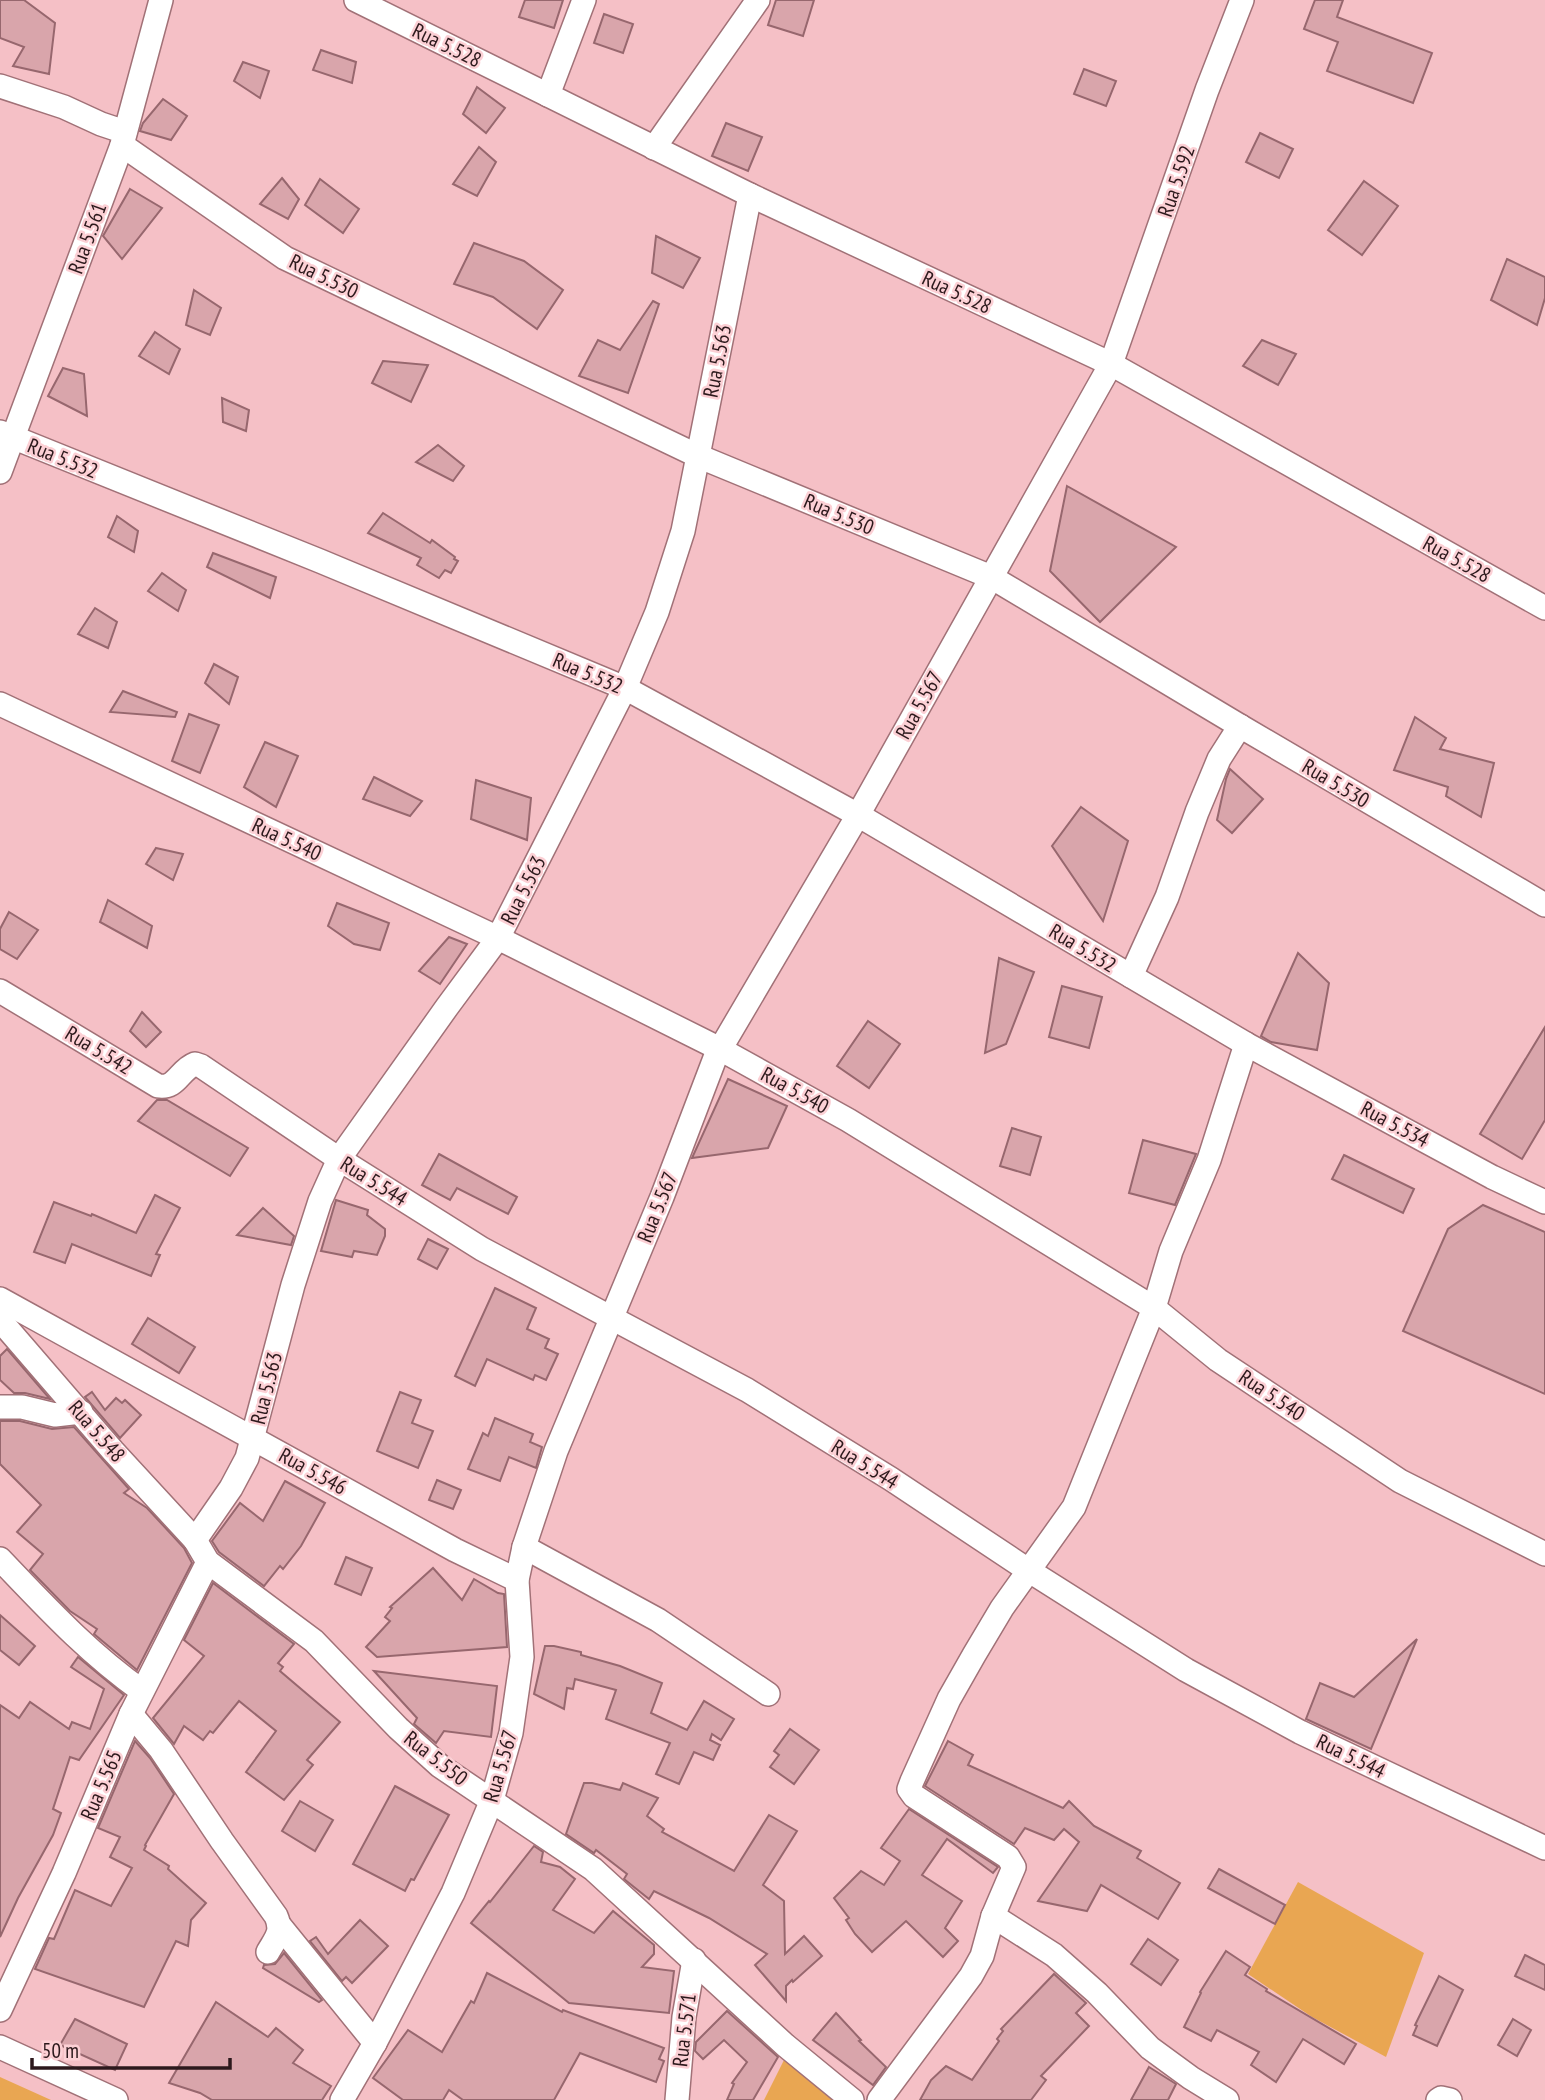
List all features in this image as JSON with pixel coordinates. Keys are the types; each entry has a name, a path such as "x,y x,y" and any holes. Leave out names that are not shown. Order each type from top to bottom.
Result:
{"street":[{"name":"Rua 5.561","path":"0,472 6,435 123,138 161,0"},
{"name":"Rua 5.528","path":"356,0 750,195 1111,364 1545,608"},
{"path":"548,95 584,0"},
{"path":"654,148 758,0"},
{"name":"Rua 5.592","path":"1111,364 1207,90 1242,0"},
{"name":"Rua 5.530","path":"0,86 64,107 102,124 285,258 698,456 991,577 1545,905"},
{"name":"Rua 5.563","path":"195,1539 231,1488 247,1458 293,1285 320,1201 339,1160 498,938 625,688 657,612 683,531 750,195"},
{"name":"Rua 5.567","path":"342,2100 375,2043 453,1893 492,1800 512,1733 522,1657 517,1580 524,1547 556,1451 613,1318 720,1049 858,815 1111,364"},
{"name":"Rua 5.532","path":"6,435 320,561 625,688 858,815 1246,1044"},
{"name":"Rua 5.540","path":"0,704 498,938 720,1049 848,1120 1154,1308 1219,1360 1400,1481 1545,1554"},
{"path":"1131,976 1167,897 1219,759 1240,726"},
{"name":"Rua 5.542","path":"0,990 158,1086 174,1084 188,1067 194,1064"},
{"path":"879,2100 971,1976 982,1956 993,1916 1014,1867 1008,1857 914,1796 909,1789 949,1699 974,1655 1028,1570 1074,1507 1154,1308 1171,1251 1209,1160 1246,1044"},
{"name":"Rua 5.534","path":"1246,1044 1492,1177 1545,1202"},
{"name":"Rua 5.544","path":"194,1064 201,1066 339,1160 482,1249 747,1390 891,1479 1186,1670 1300,1732 1545,1848"},
{"name":"Rua 5.546","path":"0,1299 455,1550 517,1580"},
{"name":"Rua 5.548","path":"0,1320 113,1451 195,1539"},
{"path":"0,1407 22,1407 55,1415 81,1412"},
{"name":"Rua 5.550","path":"195,1539 208,1562 314,1641 398,1728 440,1766 593,1869 785,2045 852,2100"},
{"path":"524,1547 658,1620 768,1694"},
{"path":"0,1559 59,1621 108,1667 142,1691"},
{"name":"Rua 5.565","path":"0,2010 64,1873 131,1714 208,1562"},
{"path":"131,1714 161,1750 281,1926 375,2043"},
{"path":"993,1916 1054,1955 1097,1993 1150,2048 1227,2100"},
{"path":"268,1952 281,1926"},
{"name":"Rua 5.571","path":"677,2100 684,2017 694,1960"},
{"path":"0,2047 117,2100"},
{"path":"1438,2100 1450,2100"}],"shaded area":[{"path":"1298,1882 1424,1953 1386,2057 1312,2017 1248,1974"},
{"path":"786,2056 843,2100 764,2100"},
{"path":"0,2077 51,2100 0,2100"}],"building":[{"path":"0,0 24,0 55,23 49,74 13,66 24,47 0,38"},
{"path":"525,0 563,0 554,28 519,17"},
{"path":"776,0 814,0 803,36 768,25"},
{"path":"1315,0 1343,0 1337,17 1432,53 1413,103 1327,71 1338,42 1304,29"},
{"path":"604,14 633,24 623,53 594,43"},
{"path":"321,50 356,62 352,83 313,70"},
{"path":"243,62 269,71 260,98 234,81"},
{"path":"1084,69 1116,81 1106,106 1074,94"},
{"path":"477,87 505,108 486,133 463,114"},
{"path":"163,99 187,116 171,140 140,131 143,123"},
{"path":"726,123 762,137 748,171 712,156"},
{"path":"1260,133 1293,149 1279,178 1246,162"},
{"path":"479,147 496,162 477,196 453,184"},
{"path":"282,178 299,199 288,219 260,204"},
{"path":"320,179 359,209 343,233 305,205"},
{"path":"1364,181 1398,206 1362,255 1328,230"},
{"path":"130,189 162,208 122,259 103,236"},
{"path":"656,236 700,258 683,288 652,273"},
{"path":"474,243 524,261 563,290 537,329 493,297 454,284"},
{"path":"1507,259 1545,277 1545,298 1537,325 1491,300"},
{"path":"194,290 221,308 210,335 186,325"},
{"path":"653,301 659,304 628,393 579,376 598,340 620,350"},
{"path":"155,332 180,349 169,374 139,356"},
{"path":"1262,340 1296,354 1278,385 1243,366"},
{"path":"383,361 428,365 411,402 372,383"},
{"path":"63,368 84,374 87,416 48,396"},
{"path":"222,398 249,410 246,431 223,422"},
{"path":"438,445 464,466 453,481 416,462"},
{"path":"1067,486 1176,547 1100,622 1050,571"},
{"path":"383,513 430,543 432,540 455,557 458,561 451,573 445,570 439,578 417,565 421,558 368,533"},
{"path":"117,516 138,531 134,552 108,537"},
{"path":"213,553 276,577 270,598 207,567"},
{"path":"162,573 186,590 178,611 148,591"},
{"path":"95,608 117,622 108,648 78,634"},
{"path":"214,664 238,677 229,704 205,683"},
{"path":"123,691 177,712 175,717 110,712"},
{"path":"189,714 219,725 200,773 172,761"},
{"path":"1415,717 1446,738 1440,749 1494,763 1481,817 1446,796 1448,787 1394,770"},
{"path":"265,742 298,756 276,807 244,787"},
{"path":"1230,769 1263,799 1232,833 1217,820"},
{"path":"374,777 422,801 410,816 363,799"},
{"path":"476,780 531,798 527,840 471,819"},
{"path":"1081,807 1128,841 1103,921 1052,846"},
{"path":"156,848 183,854 173,880 146,864"},
{"path":"108,900 152,926 147,948 100,922"},
{"path":"337,903 389,923 380,950 354,944 328,926"},
{"path":"9,912 38,930 17,959 0,949 0,929"},
{"path":"449,937 467,944 440,984 419,971"},
{"path":"1298,953 1329,983 1317,1050 1271,1042 1261,1036"},
{"path":"999,958 1034,972 1006,1044 985,1053"},
{"path":"1062,986 1102,997 1089,1048 1049,1037"},
{"path":"142,1012 161,1032 146,1047 130,1031"},
{"path":"868,1021 900,1044 869,1088 837,1066"},
{"path":"1545,1027 1545,1120 1522,1159 1480,1134"},
{"path":"728,1079 787,1106 768,1148 692,1158"},
{"path":"157,1100 167,1100 248,1148 230,1176 138,1121"},
{"path":"1012,1128 1041,1137 1030,1175 1000,1166"},
{"path":"1143,1140 1196,1154 1175,1205 1129,1193"},
{"path":"439,1154 517,1197 508,1214 457,1188 450,1200 422,1185"},
{"path":"1344,1155 1414,1189 1403,1213 1332,1179"},
{"path":"155,1195 180,1208 156,1254 160,1255 151,1276 72,1244 65,1263 34,1252 54,1202 91,1216 92,1214 136,1233"},
{"path":"336,1200 368,1210 367,1215 385,1229 377,1255 354,1251 352,1257 321,1251"},
{"path":"1483,1205 1545,1232 1545,1394 1403,1331 1448,1229"},
{"path":"263,1208 294,1236 291,1245 237,1235"},
{"path":"428,1239 448,1249 437,1269 418,1259"},
{"path":"495,1288 536,1308 527,1329 549,1339 545,1348 558,1354 546,1380 535,1375 533,1380 487,1359 475,1386 455,1376"},
{"path":"148,1318 195,1347 179,1373 132,1344"},
{"path":"7,1349 50,1399 14,1393 0,1380 0,1356"},
{"path":"92,1392 105,1410 116,1398 122,1403 125,1400 141,1415 120,1438 85,1397"},
{"path":"400,1392 421,1400 412,1423 433,1431 418,1468 377,1451"},
{"path":"495,1418 533,1434 530,1442 542,1447 536,1468 509,1457 500,1481 468,1469 483,1433 488,1436"},
{"path":"0,1421 20,1421 52,1429 74,1427 129,1489 124,1493 147,1508 184,1548 192,1563 137,1670 94,1634 97,1629 70,1611 30,1570 43,1554 17,1532 41,1505 0,1464"},
{"path":"437,1480 461,1490 453,1509 429,1500"},
{"path":"285,1481 325,1503 301,1546 283,1569 280,1566 264,1586 219,1552 212,1541 240,1503 263,1521"},
{"path":"346,1557 372,1568 361,1595 335,1584"},
{"path":"433,1568 462,1600 474,1579 504,1594 507,1647 377,1657 366,1647 390,1621 385,1617 392,1608 390,1607"},
{"path":"213,1583 294,1644 278,1663 283,1667 280,1671 340,1722 307,1760 313,1765 284,1800 246,1772 276,1731 239,1701 213,1733 210,1731 203,1740 184,1726 174,1744 153,1718 204,1656 184,1640"},
{"path":"0,1615 35,1646 19,1665 0,1650"},
{"path":"1417,1639 1371,1749 1306,1719 1320,1683 1354,1697"},
{"path":"545,1646 581,1652 581,1655 620,1666 662,1683 651,1713 687,1730 704,1701 734,1719 721,1740 712,1734 710,1740 720,1745 713,1760 694,1752 679,1784 656,1774 670,1743 606,1719 616,1690 575,1679 573,1689 567,1688 564,1709 534,1694"},
{"path":"78,1657 124,1695 79,1760 70,1757 53,1809 61,1813 53,1835 0,1937 0,1705 19,1718 30,1702 69,1729 72,1722 90,1729 104,1689 71,1667"},
{"path":"374,1671 497,1686 491,1737 444,1731 436,1743 414,1724 417,1718"},
{"path":"790,1729 819,1750 794,1784 770,1767 779,1755 774,1751"},
{"path":"135,1741 174,1794 144,1850 169,1866 168,1869 206,1903 191,1920 188,1946 176,1941 144,2007 35,1969 49,1938 54,1939 75,1890 111,1906 132,1868 110,1857 120,1837 98,1828"},
{"path":"948,1741 973,1755 968,1765 1063,1808 1069,1801 1094,1826 1141,1851 1137,1858 1180,1883 1158,1919 1101,1885 1087,1911 1038,1901 1079,1842 1064,1829 1054,1840 1025,1828 1014,1844 925,1786"},
{"path":"584,1783 620,1790 623,1783 658,1798 647,1816 664,1829 662,1832 734,1871 769,1815 797,1831 763,1885 784,1901 785,1954 804,1936 822,1956 786,1986 786,2001 755,1965 767,1954 709,1918 654,1891 649,1899 624,1879 627,1874 596,1850 594,1853 566,1834"},
{"path":"395,1786 449,1815 414,1880 411,1879 405,1891 353,1864"},
{"path":"300,1801 333,1820 315,1851 282,1831"},
{"path":"909,1809 998,1867 993,1873 947,1839 922,1875 962,1901 945,1928 958,1941 943,1957 906,1921 872,1952 855,1934 846,1920 849,1918 834,1898 861,1871 884,1885 900,1861 881,1848"},
{"path":"534,1846 543,1852 541,1862 560,1867 575,1879 553,1910 594,1933 613,1911 654,1945 654,1954 642,1967 674,1971 669,2013 569,2003 471,1923"},
{"path":"1219,1869 1285,1905 1275,1924 1208,1888"},
{"path":"360,1920 388,1946 352,1983 346,1977 342,1981 310,1941 316,1937 328,1954"},
{"path":"1148,1939 1178,1960 1161,1985 1131,1964"},
{"path":"1226,1951 1250,1967 1245,1975 1267,1989 1266,1991 1356,2044 1344,2064 1303,2039 1276,2082 1251,2065 1259,2052 1217,2030 1211,2041 1184,2027 1200,1992"},
{"path":"284,1953 322,2000 319,2002 263,1968 264,1965 275,1964"},
{"path":"1525,1955 1545,1965 1545,1990 1515,1976"},
{"path":"487,1973 562,2012 563,2010 664,2048 659,2059 664,2061 656,2082 580,2053 554,2100 463,2100 449,2090 443,2100 403,2100 373,2078 408,2030 442,2052 471,2001 474,2003"},
{"path":"1054,1974 1086,2003 1076,2013 1089,2026 1041,2076 1046,2080 1031,2100 920,2100 931,2080 946,2066 972,2080 999,2041 997,2039 1003,2031 1001,2029"},
{"path":"1439,1976 1463,1990 1437,2046 1413,2035 1417,2026 1415,2025"},
{"path":"216,2002 268,2037 276,2028 303,2050 293,2063 331,2086 322,2100 212,2100 169,2083"},
{"path":"727,2011 778,2057 753,2100 727,2100 734,2084 732,2083 747,2062 724,2040 703,2059 695,2051 696,2042"},
{"path":"836,2013 861,2040 859,2041 886,2067 873,2085 813,2040"},
{"path":"75,2019 127,2044 115,2070 60,2045"},
{"path":"1513,2019 1531,2030 1517,2056 1498,2045"},
{"path":"1149,2067 1176,2084 1168,2100 1131,2100"}]}
